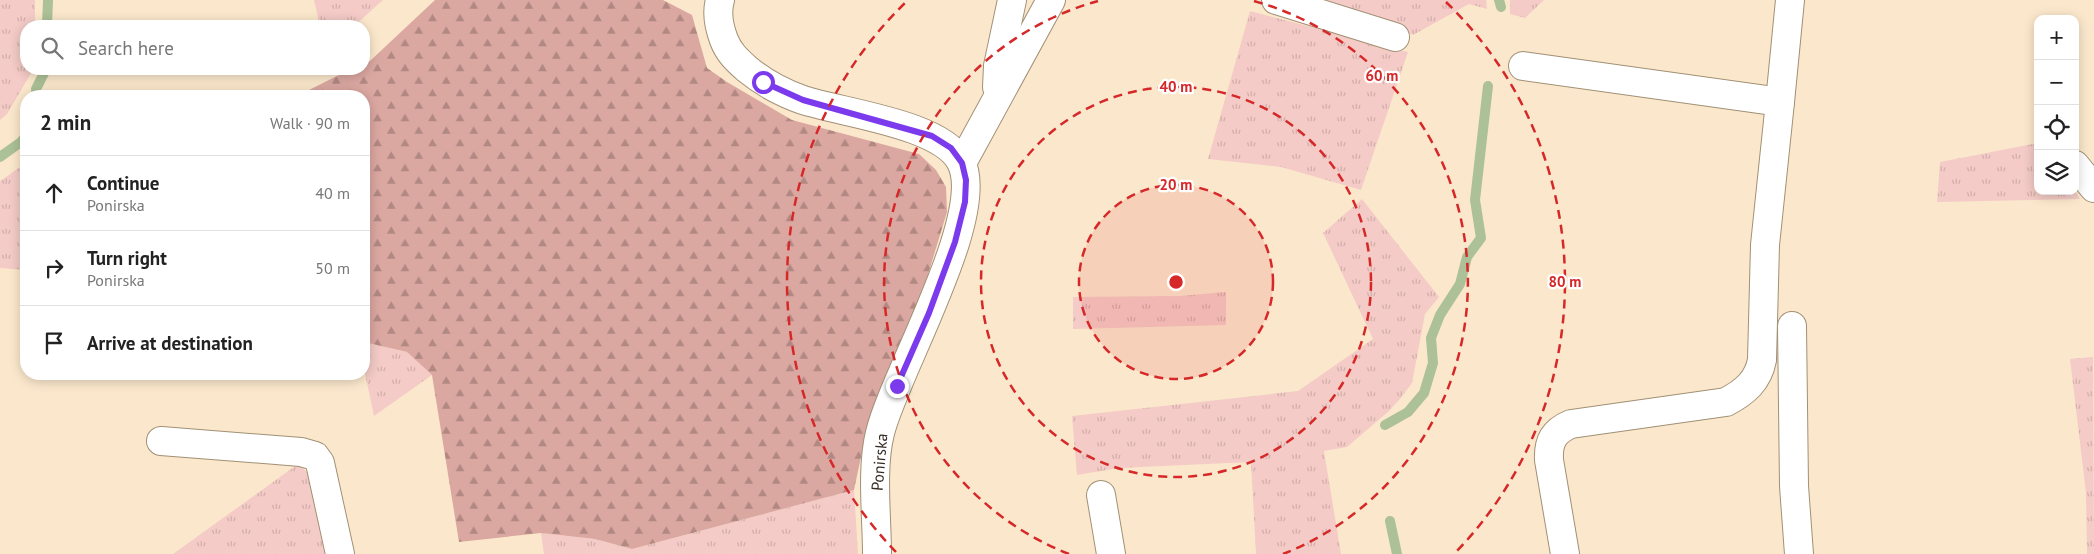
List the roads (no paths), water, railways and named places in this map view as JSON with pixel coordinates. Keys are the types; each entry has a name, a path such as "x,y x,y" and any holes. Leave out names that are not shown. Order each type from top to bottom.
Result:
{"street":[{"path":"720,0 718,7 719,28 728,51 763,82 803,100 932,136 951,148 962,163 1052,0"},
{"path":"996,100 998,66 1012,0"},
{"path":"1276,0 1396,37"},
{"path":"1565,554 1549,460 1548,448 1554,435 1562,428 1572,424 1726,402 1738,396 1750,386 1760,373 1765,245 1790,0"},
{"path":"1523,66 1780,102"},
{"name":"Ponirska","path":"877,554 876,463 879,434 897,386 929,313 955,242 965,202 966,180 962,163"},
{"path":"2079,170 2094,188"},
{"path":"1792,326 1794,486 1799,554"},
{"path":"161,441 301,452 315,456 320,463 340,554"},
{"path":"1101,495 1111,554"}],"waterway":[{"path":"47,20 48,0"},
{"path":"1499,0 1501,7"},
{"path":"36,90 43,75"},
{"path":"1385,425 1408,412 1424,393 1433,363 1431,338 1440,315 1460,284 1467,257 1481,238 1475,200 1488,86"},
{"path":"0,157 20,143"},
{"path":"1390,521 1397,554"}]}
